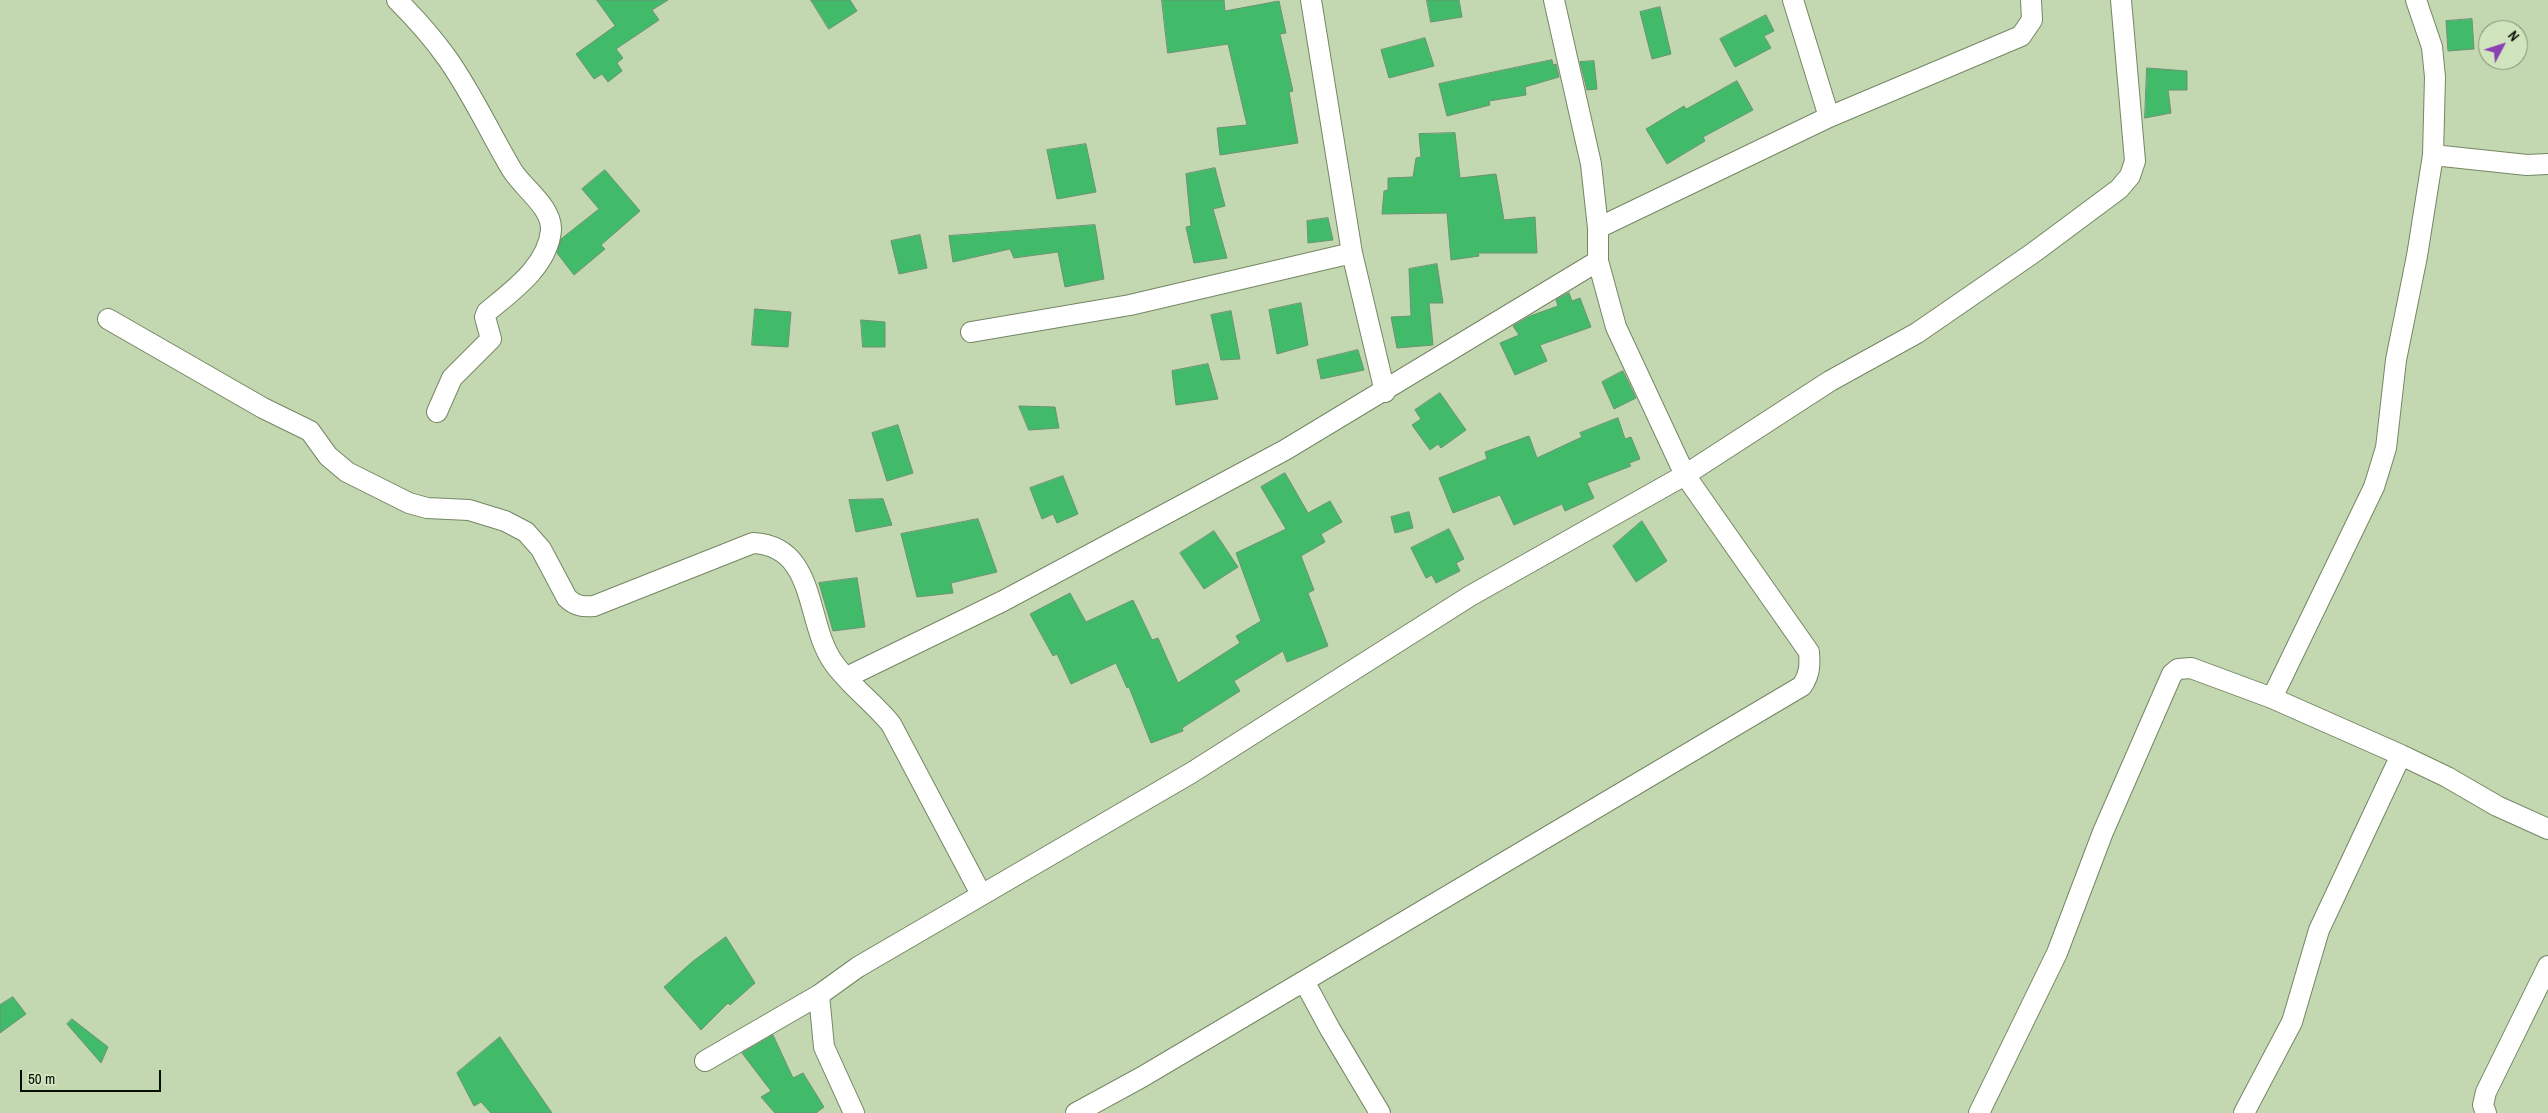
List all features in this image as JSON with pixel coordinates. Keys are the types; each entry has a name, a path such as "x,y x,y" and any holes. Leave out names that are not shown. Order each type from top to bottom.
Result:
{"street":[{"path":"397,0 419,23 447,58 513,170 548,216 551,228 549,240 537,266 487,312 485,317 490,338 452,378 437,412"},
{"path":"1312,0 1352,254 1384,392"},
{"path":"1076,1113 1304,981 1802,686 1810,669 1809,652 1686,475 1616,327 1598,261 1598,228 1591,164 1554,0"},
{"path":"1793,0 1829,117"},
{"path":"1598,228 1829,117 2021,36 2032,20 2031,0"},
{"path":"705,1062 819,995 858,967 1191,773 1470,596 1686,475 1830,382 1917,333 2033,253 2119,189 2130,176 2135,161 2122,0"},
{"path":"2272,698 2374,487 2386,448 2396,360 2417,256 2433,155 2435,70 2432,47 2416,0"},
{"path":"2433,155 2527,165 2548,164"},
{"path":"971,332 1130,305 1352,254"},
{"path":"847,677 1003,601 1285,450 1384,392 1598,261"},
{"path":"108,319 254,403 310,432 328,456 356,477 408,503 427,508 468,510 505,520 526,532 541,548 567,598 584,607 594,606 753,543 777,547 790,557 801,574 823,644 833,662 891,724 981,894"},
{"path":"1979,1113 2057,954 2103,832 2172,674 2178,669 2190,668 2272,698 2401,755 2447,777 2497,806 2548,829"},
{"path":"2244,1113 2292,1022 2319,930 2401,755"},
{"path":"2486,1113 2483,1105 2486,1092 2548,966"},
{"path":"1304,981 1380,1113"},
{"path":"819,995 824,1047 854,1113"}],"building":[{"path":"597,0 668,0 652,10 659,20 616,49 623,58 617,63 622,71 608,82 602,74 594,79 576,54 615,26"},
{"path":"811,0 850,0 857,11 829,29"},
{"path":"1162,0 1224,0 1225,11 1279,1 1286,33 1280,34 1293,91 1289,92 1298,143 1220,155 1217,128 1247,125 1228,44 1168,53"},
{"path":"1427,0 1459,0 1462,17 1431,22"},
{"path":"1660,7 1671,54 1652,59 1640,12"},
{"path":"1766,15 1774,31 1764,36 1771,48 1735,67 1720,39"},
{"path":"2472,19 2474,49 2448,51 2446,21"},
{"path":"1425,38 1434,66 1389,78 1381,50"},
{"path":"1552,60 1553,65 1556,64 1559,77 1525,87 1526,95 1489,101 1490,105 1447,116 1439,84"},
{"path":"1594,61 1597,89 1587,90 1580,62"},
{"path":"2147,68 2187,71 2187,90 2168,90 2171,113 2145,118"},
{"path":"1737,81 1753,110 1703,137 1705,141 1667,164 1646,129 1684,106 1686,109"},
{"path":"1455,133 1460,178 1496,174 1504,220 1535,217 1537,253 1478,253 1479,256 1451,260 1447,213 1382,214 1384,191 1388,190 1388,178 1413,177 1416,158 1421,157 1419,134"},
{"path":"1086,144 1096,192 1057,199 1047,150"},
{"path":"1215,168 1225,206 1213,209 1227,258 1194,263 1186,227 1191,226 1186,174"},
{"path":"605,170 640,211 601,245 605,249 574,275 557,253 561,239 599,209 582,189"},
{"path":"1328,218 1333,240 1308,243 1307,221"},
{"path":"1095,225 1104,279 1065,287 1058,252 1014,258 1010,249 953,262 949,236"},
{"path":"920,235 927,268 899,274 891,241"},
{"path":"1437,264 1443,303 1429,303 1433,345 1397,348 1391,317 1411,316 1409,269"},
{"path":"1569,293 1572,301 1580,298 1591,327 1540,345 1547,361 1515,375 1500,343 1519,335 1513,326 1530,316 1558,306 1556,300"},
{"path":"1301,303 1308,345 1277,354 1269,310"},
{"path":"755,309 791,312 788,347 752,345"},
{"path":"1231,311 1240,359 1221,360 1211,315"},
{"path":"861,320 885,322 885,347 863,347"},
{"path":"1358,350 1364,370 1321,379 1317,360"},
{"path":"1208,364 1218,399 1176,405 1172,371"},
{"path":"1623,371 1636,398 1614,409 1602,382"},
{"path":"1440,393 1466,430 1441,448 1438,444 1430,450 1412,425 1421,419 1415,410"},
{"path":"1019,406 1055,407 1059,428 1029,430"},
{"path":"1618,418 1625,439 1631,437 1640,459 1629,463 1631,466 1587,483 1594,498 1565,511 1562,504 1514,525 1500,495 1453,513 1439,478 1487,459 1485,452 1529,436 1537,458 1582,437 1580,433"},
{"path":"898,425 913,473 887,481 872,433"},
{"path":"1285,473 1308,513 1330,501 1342,522 1321,534 1325,542 1301,556 1314,590 1308,593 1328,646 1287,662 1283,651 1234,681 1240,691 1182,728 1183,731 1151,743 1129,687 1127,688 1116,663 1071,684 1057,654 1053,656 1030,614 1070,593 1086,622 1133,600 1152,640 1158,638 1178,683 1240,643 1236,636 1261,621 1236,553 1286,529 1261,487"},
{"path":"1063,476 1078,514 1057,523 1053,514 1042,519 1030,488"},
{"path":"883,499 892,525 856,532 849,500"},
{"path":"1409,512 1413,528 1395,533 1391,517"},
{"path":"978,519 997,572 951,583 953,593 917,597 901,534"},
{"path":"1642,521 1667,561 1636,582 1613,546"},
{"path":"1449,529 1464,559 1456,563 1460,571 1436,583 1432,575 1426,578 1411,548"},
{"path":"1214,531 1238,567 1204,589 1180,553"},
{"path":"857,578 865,627 833,631 819,583"},
{"path":"726,937 755,983 730,1005 728,1003 701,1030 664,987 692,962"},
{"path":"13,997 26,1014 0,1033 0,1005"},
{"path":"72,1019 108,1047 101,1063 67,1024"},
{"path":"773,1035 793,1078 803,1073 824,1107 816,1113 775,1113 761,1097 771,1091 742,1053"},
{"path":"500,1037 552,1113 491,1113 481,1102 474,1106 457,1073"}]}
